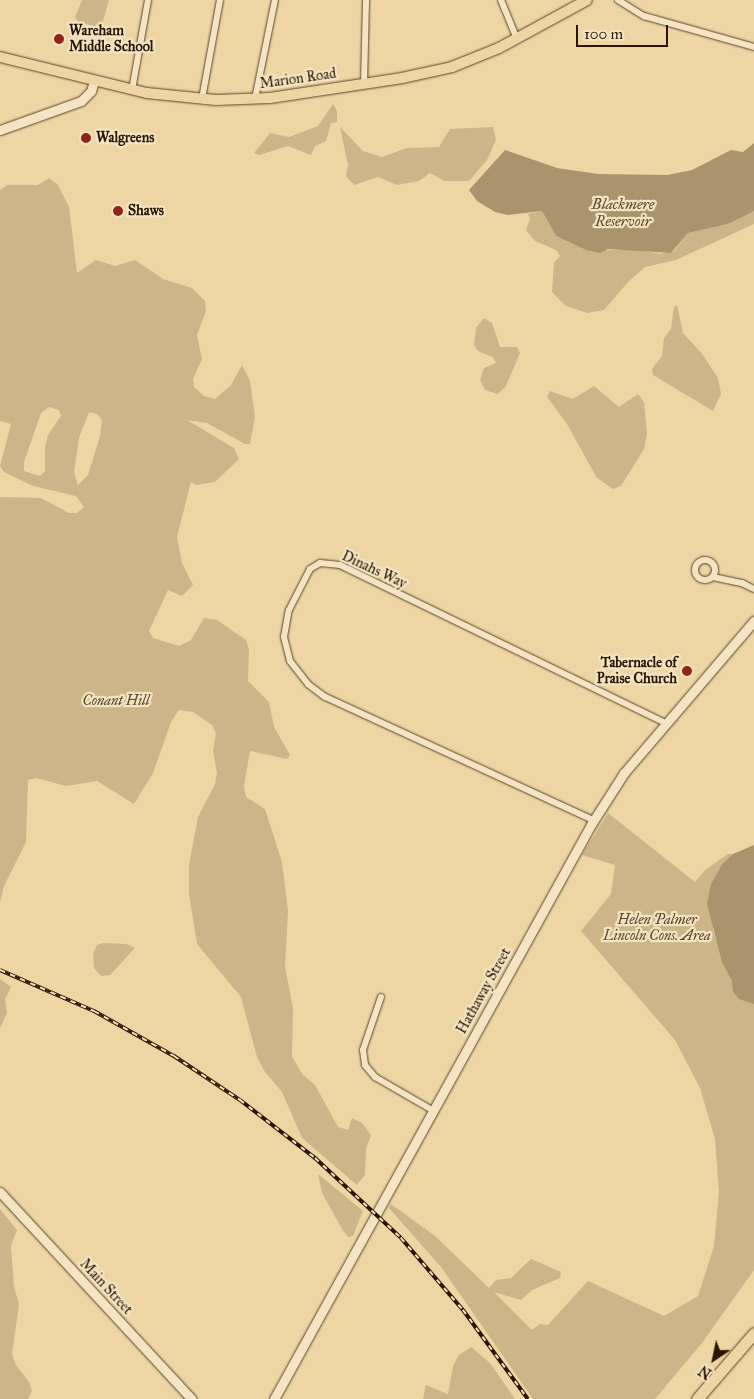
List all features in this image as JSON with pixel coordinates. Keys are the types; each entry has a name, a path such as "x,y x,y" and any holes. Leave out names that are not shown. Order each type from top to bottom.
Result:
{"highway":[{"path":"697,1399 754,1334"}],"main road":[{"name":"Marion Road","path":"0,58 132,90 202,100 254,99 364,84 452,67 517,39 587,0"}],"street":[{"path":"132,90 148,0"},
{"path":"202,100 220,0"},
{"path":"254,99 275,0"},
{"path":"364,84 366,0"},
{"path":"500,0 517,39"},
{"path":"618,0 644,16 754,47"},
{"path":"0,130 81,101 91,91 94,81"},
{"name":"Dinahs Way","path":"593,820 325,697 308,684 290,661 284,637 289,610 310,569 320,563 340,565 666,723"},
{"path":"713,577 742,583 754,589"},
{"name":"Hathaway Street","path":"274,1399 593,820 624,774 754,621"},
{"path":"381,997 363,1050 365,1065 375,1077 434,1110"},
{"name":"Main Street","path":"0,1192 192,1399"}],"green space":[{"path":"82,0 109,0 101,28 78,22 75,17"},
{"path":"333,104 337,111 337,122 331,123 326,141 315,146 311,155 288,146 259,155 254,153 270,133 289,137 318,126"},
{"path":"340,127 363,151 382,157 407,148 439,147 450,129 493,127 496,140 487,160 469,181 445,181 430,173 419,181 397,185 378,177 354,185 346,176 348,165"},
{"name":"Conant Hill","path":"49,178 58,185 69,207 77,273 96,260 115,266 135,260 163,279 192,288 205,301 206,311 197,335 202,359 193,379 194,387 204,396 215,399 231,385 242,365 250,381 255,417 250,444 245,444 207,423 187,420 234,448 239,459 215,482 196,485 191,482 177,537 182,563 193,585 182,596 168,590 149,631 153,638 179,646 191,640 204,618 217,620 246,640 249,649 248,681 269,702 274,727 290,755 287,759 250,751 244,786 246,797 265,809 282,862 288,911 285,967 293,1008 292,1057 303,1075 315,1085 338,1127 348,1130 352,1118 362,1123 371,1135 366,1149 365,1175 357,1185 302,1138 282,1092 265,1072 257,1057 241,997 197,944 189,894 189,865 198,817 215,784 217,773 213,751 216,733 212,725 193,712 179,710 171,722 153,773 134,804 97,781 66,786 36,778 28,780 26,842 4,886 0,902 0,497 41,498 69,513 77,513 84,507 76,496 33,486 4,472 0,466 11,424 0,421 0,190 7,185 38,185","holes":["49,407 59,410 61,416 48,435 45,447 45,471 40,476 24,471 24,462 41,413","89,412 97,414 102,420 100,436 88,475 78,485 74,472 79,438"]},
{"path":"542,211 556,236 586,250 640,250 660,254 674,251 688,233 728,224 746,212 754,211 754,224 676,260 645,267 628,282 604,310 587,313 566,306 552,292 554,263 560,256 556,250 535,241 526,230 530,219 528,214"},
{"path":"677,305 683,333 703,355 718,378 721,394 713,411 653,375 652,369 662,356 664,338 671,329 674,307"},
{"path":"484,318 492,323 500,347 517,347 520,353 506,386 498,394 485,390 480,380 484,368 496,363 493,357 478,351 474,345 476,328"},
{"path":"594,386 619,407 638,394 644,402 647,434 644,449 621,486 613,489 597,478 567,424 547,397 550,391 573,399"},
{"name":"Helen Palmer Lincoln Cons. Area","path":"608,813 695,882 705,870 728,854 733,854 722,864 711,884 713,930 721,953 754,948 754,1270 702,1343 655,1399 533,1399 441,1267 389,1208 391,1204 435,1236 489,1288 496,1280 511,1278 531,1259 561,1272 560,1278 532,1290 521,1300 494,1292 532,1330 540,1324 548,1325 588,1281 664,1316 698,1296 714,1246 719,1192 715,1139 700,1088 675,1040 581,931 611,894 615,865 582,855"},
{"path":"103,943 126,944 135,948 110,975 101,976 94,968 93,954 97,945"},
{"path":"0,979 11,987 5,999 7,1013 0,1028"},
{"path":"318,1174 363,1211 353,1236 348,1237 342,1229 322,1193"},
{"path":"0,1209 17,1230 11,1246 14,1287 19,1304 12,1354 16,1365 29,1382 32,1391 28,1399 0,1399"},
{"path":"471,1347 490,1363 515,1399 423,1399 426,1385 448,1394 453,1366 459,1355"}],"water":[{"name":"Blackmere Reservoir","path":"754,143 754,211 728,224 688,233 671,253 608,249 600,253 586,250 556,236 542,211 508,215 495,212 477,201 469,190 505,150 557,168 598,174 667,175 692,170 731,150 743,152"},
{"path":"754,845 754,1004 739,999 733,992 732,981 722,962 707,904 711,884 722,864 733,854"}],"railway":[{"path":"0,970 94,1011 174,1056 240,1100 315,1158 401,1238 463,1310 528,1399"}],"place":[{"name":"Wareham Middle School","path":"59,39"},
{"name":"Walgreens","path":"86,138"},
{"name":"Shaws","path":"118,211"},
{"name":"Tabernacle of Praise Church","path":"687,671"}]}
